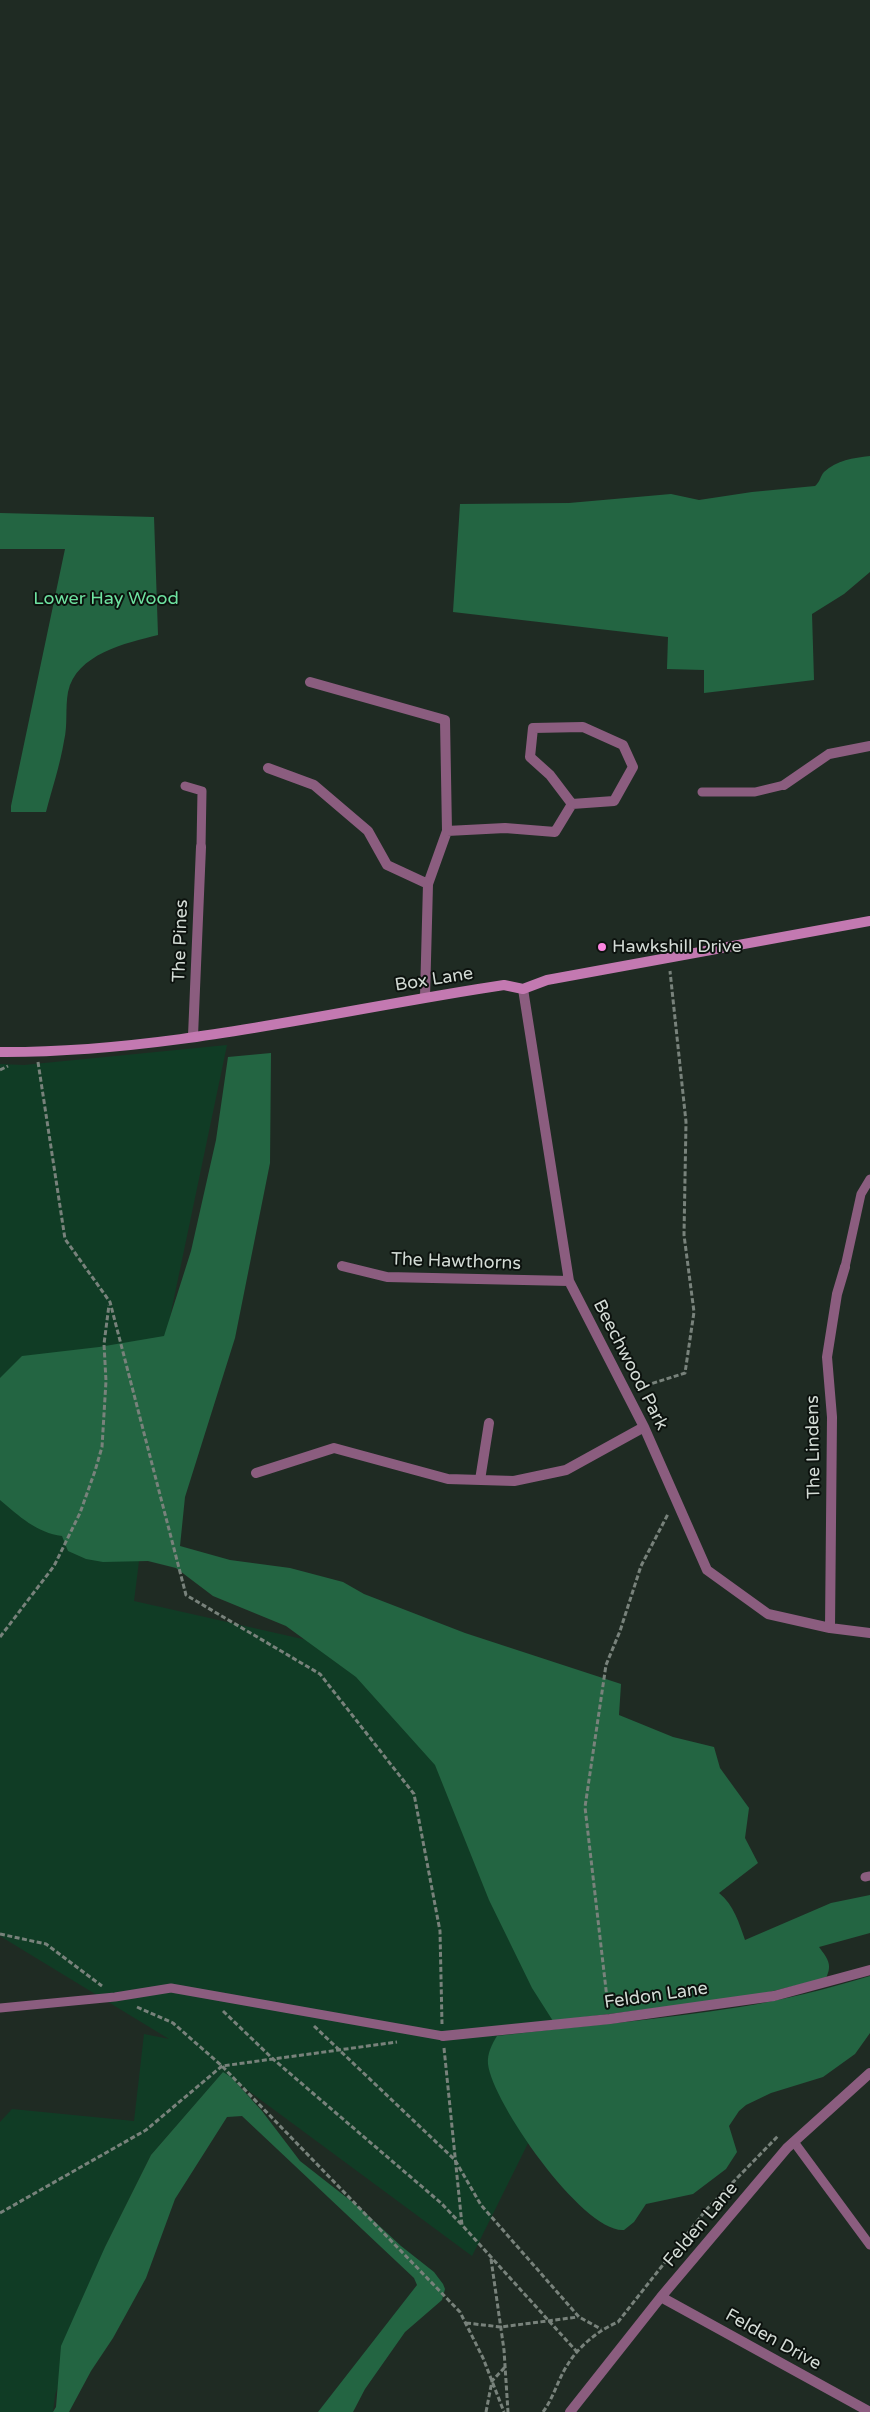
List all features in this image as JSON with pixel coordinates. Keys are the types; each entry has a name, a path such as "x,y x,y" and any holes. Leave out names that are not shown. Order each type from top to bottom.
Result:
{"main road":[{"name":"Box Lane","path":"0,1052 73,1051 193,1036 504,985 522,989 547,980 870,921"}],"street":[{"path":"310,682 444,720 447,831 428,884 425,997"},
{"path":"533,728 583,728 623,745 633,767 614,801 572,804 550,775 530,757 533,728"},
{"path":"784,785 829,754 870,746"},
{"path":"268,768 314,785 368,830 387,865 428,884"},
{"path":"447,831 505,828 555,832 572,804"},
{"name":"The Pines","path":"193,1036 201,847"},
{"name":"Beechwood Park","path":"522,989 569,1281 644,1427 707,1570 768,1614 830,1628 870,1633"},
{"name":"The Hawthorns","path":"342,1266 386,1277 569,1281"},
{"name":"The Lindens","path":"830,1628 832,1417 827,1357 837,1294 845,1267"},
{"path":"480,1480 489,1423"},
{"path":"256,1473 334,1448 448,1479 514,1481 566,1470 644,1427"},
{"name":"Feldon Lane","path":"443,2036 610,2019 774,1996 870,1970"},
{"name":"Felden Lane","path":"570,2412 661,2297 794,2142 870,2073"},
{"name":"Felden Drive","path":"661,2297 870,2412"}],"lane":[{"path":"702,792 755,792 784,785"},
{"path":"185,786 202,791 201,847"},
{"path":"845,1267 861,1194 870,1179"},
{"path":"0,2008 115,1997 171,1988 443,2036"},
{"path":"794,2142 870,2245"}],"path":[{"path":"626,1392 685,1373 694,1312 684,1235 686,1122 669,958"},
{"path":"36,1052 65,1239 110,1302 186,1595 320,1674 414,1794 440,1931 443,2036 462,2225"},
{"path":"0,1637 54,1566 80,1513 95,1470 102,1447 106,1381 104,1344 110,1302"},
{"path":"610,2019 585,1807 606,1665 620,1631 641,1566 676,1500"},
{"path":"204,1994 274,2059 441,2203 578,2353"},
{"path":"297,2010 455,2160 481,2205 579,2317 601,2329"},
{"path":"0,2214 146,2130 222,2066 404,2041"},
{"path":"222,2066 460,2312 506,2412"},
{"path":"543,2412 553,2398 568,2363 601,2329 618,2322 706,2210 781,2133"},
{"path":"491,2258 505,2366 506,2412"},
{"path":"466,2323 501,2327 579,2317"},
{"path":"486,2412 492,2381 505,2366"}],"green space":[{"path":"870,456 870,572 844,594 812,614 814,680 704,693 704,670 667,669 668,637 453,612 460,504 569,503 671,494 699,500 752,492 815,486 824,472 834,465 851,459"},
{"name":"Lower Hay Wood","path":"0,513 154,517 158,635 104,652 81,668 73,679 68,692 66,729 62,750 46,812 11,812 11,806 65,549 0,549"},
{"path":"227,1045 169,1322 134,1601 586,1703 699,1799 472,2256 223,2072 151,2155 105,2247 55,2395 53,2412 0,2412 0,2122 12,2109 134,2121 144,2034 169,2039 0,1936 0,1064 24,1065"},
{"path":"271,1053 270,1163 235,1338 185,1497 180,1546 230,1560 290,1568 343,1582 364,1594 465,1633 621,1684 619,1715 673,1737 714,1747 720,1768 749,1808 745,1838 758,1863 719,1893 729,1903 745,1940 831,1903 870,1895 870,1933 819,1947 827,1958 829,1965 826,1978 753,1996 553,2021 532,1988 489,1900 435,1765 356,1677 286,1626 213,1596 176,1568 148,1561 103,1562 86,1559 68,1551 62,1536 36,1528 0,1500 0,1378 22,1356 99,1347 164,1336 191,1251 216,1140 228,1057"},
{"path":"870,1976 870,2033 855,2054 823,2077 771,2093 746,2105 739,2111 729,2126 737,2152 726,2169 693,2194 646,2204 634,2222 624,2230 607,2225 586,2211 564,2189 522,2134 493,2082 488,2064 489,2053 497,2036 710,2012 805,1994"},
{"path":"223,2072 231,2077 262,2111 300,2161 360,2208 401,2246 434,2272 445,2289 442,2300 405,2332 365,2389 353,2412 318,2412 417,2285 414,2278 242,2116 227,2117 175,2199 146,2278 113,2338 91,2371 69,2412 53,2412 56,2407 61,2346 105,2247 151,2155"}],"place":[{"name":"Hawkshill Drive","path":"602,947"}]}
